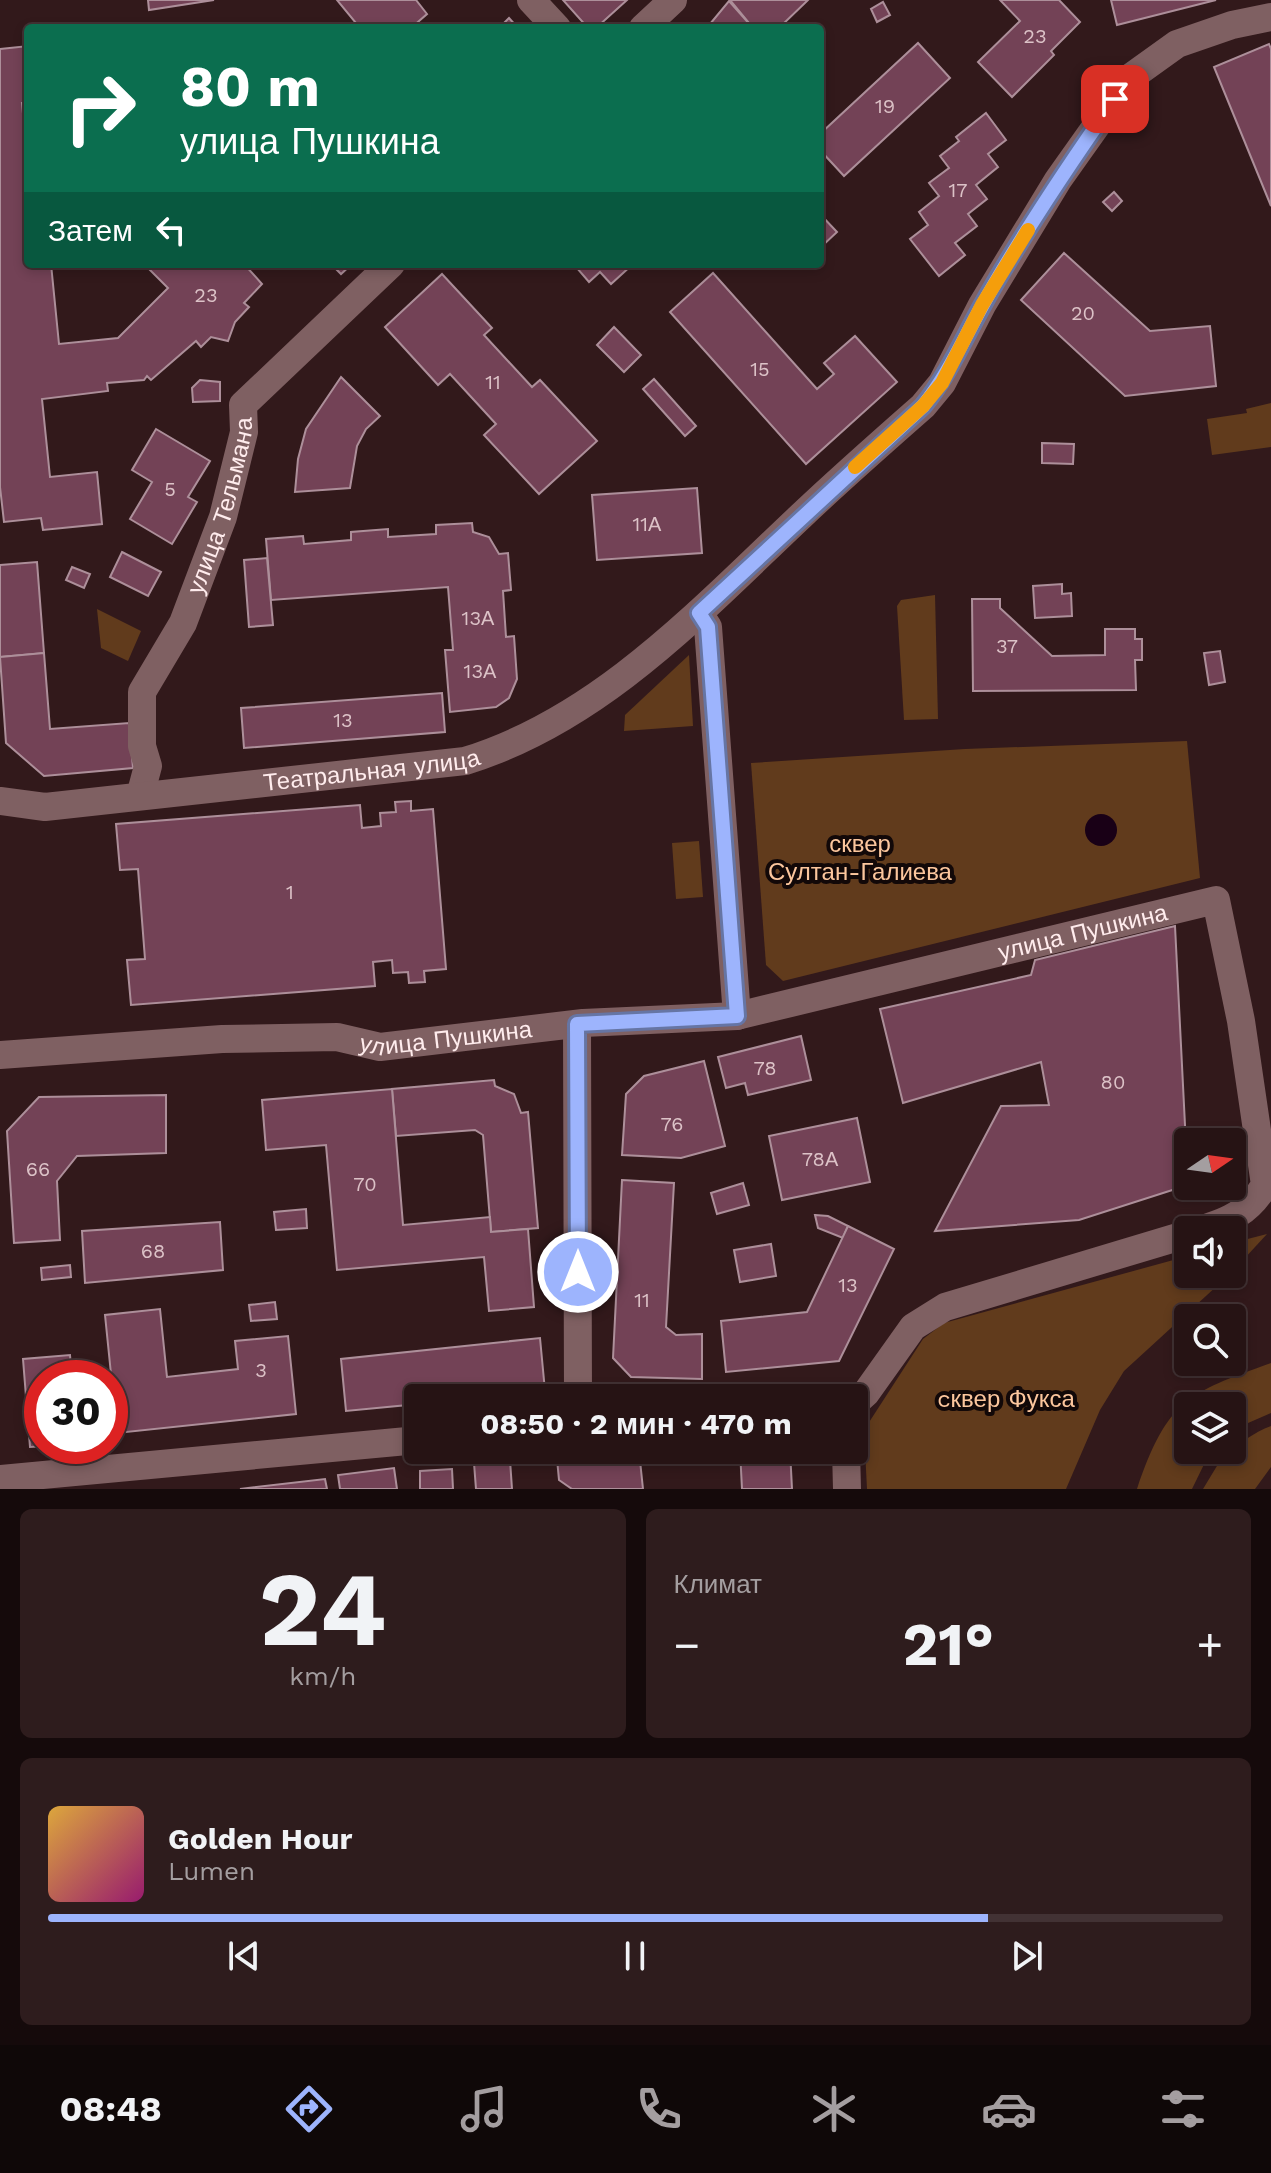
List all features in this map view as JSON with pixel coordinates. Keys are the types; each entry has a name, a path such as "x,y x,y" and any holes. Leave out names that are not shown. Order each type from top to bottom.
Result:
{"street":[{"path":"531,0 553,24"},
{"path":"647,24 673,0"},
{"name":"Театральная улица","path":"0,801 45,807 465,761 510,745 587,704 699,613 923,406 942,383 982,305 1058,180 1131,77 1177,44 1232,25 1271,17"},
{"name":"улица Тельмана","path":"140,796 148,766 142,746 142,692 183,623 223,517 244,432 243,405 387,268"},
{"path":"699,613 708,627 737,1016"},
{"name":"улица Пушкина","path":"0,1055 237,1039 337,1037 380,1047 577,1024 737,1016 1216,900 1241,1021 1265,1185 1250,1208 1239,1216"},
{"path":"577,1024 578,1384"},
{"path":"868,1390 913,1327 945,1307 1174,1238"},
{"path":"0,1479 404,1441"},
{"path":"846,1464 847,1489"}],"green space":[{"path":"1271,403 1271,447 1212,455 1207,419 1247,413 1246,409"},
{"path":"935,595 938,719 904,720 897,606 901,600"},
{"path":"97,609 141,631 128,661 101,648"},
{"path":"689,655 693,726 624,731 625,715"},
{"name":"сквер Султан-Галиева","path":"1187,741 1200,878 783,981 766,965 751,763 965,749"},
{"path":"699,841 703,897 676,899 672,843"},
{"path":"1267,1234 1246,1257 1246,1239"},
{"name":"cквер Фукса","path":"1174,1260 1174,1288 1215,1288 1197,1304 1174,1304 1174,1325 1124,1371 1100,1410 1066,1489 867,1489 868,1424 923,1339 944,1323"},
{"path":"1271,1363 1271,1413 1246,1424 1246,1392 1202,1392 1237,1376 1246,1376 1246,1373"},
{"path":"1174,1414 1174,1464 1204,1464 1192,1489 1137,1489 1159,1436"},
{"path":"1271,1426 1271,1467 1255,1489 1203,1489 1218,1464 1246,1464 1246,1439"}],"shaded area":[{"path":"1101,814 1113,818 1117,830 1113,842 1101,846 1089,842 1085,830 1089,818"}],"building":[{"path":"148,0 214,0 149,10"},
{"path":"337,0 416,0 427,14 416,24 357,24"},
{"path":"563,0 627,0 600,24 584,24"},
{"path":"730,0 808,0 783,24 750,24"},
{"path":"1000,0 1059,0 1080,22 1051,51 1054,55 1012,97 978,62 1020,21"},
{"path":"1111,0 1216,0 1117,25"},
{"path":"729,1 749,24 710,24"},
{"path":"883,2 890,15 877,22 871,9"},
{"path":"918,43 950,78 844,176 824,154 824,130"},
{"path":"1269,44 1271,49 1271,206 1214,67"},
{"path":"24,46 24,268 51,268 59,344 118,338 168,288 148,268 248,268 262,284 244,303 249,307 235,322 228,341 211,337 201,347 196,341 151,380 147,376 144,380 107,383 108,391 42,399 50,477 97,472 102,524 43,530 41,518 4,522 0,487 0,49"},
{"path":"986,113 1006,140 988,154 998,167 976,185 987,199 968,214 977,226 955,243 965,255 939,276 910,239 928,225 919,212 939,196 929,183 949,168 940,156 959,141 956,137"},
{"path":"1114,192 1122,201 1112,211 1103,202"},
{"path":"824,218 837,232 824,244"},
{"path":"1064,253 1150,331 1210,326 1216,386 1125,396 1021,300"},
{"path":"577,268 629,268 611,284 600,272 589,282"},
{"path":"713,273 817,389 834,374 824,363 855,336 897,382 806,464 670,312"},
{"path":"442,274 492,328 484,335 532,387 540,380 597,441 539,494 484,435 496,424 450,374 438,385 385,327"},
{"path":"614,327 641,355 624,372 597,345"},
{"path":"341,377 380,416 366,429 357,446 350,488 295,492 298,459 306,429"},
{"path":"654,379 696,426 685,436 643,389"},
{"path":"200,380 220,382 220,401 193,402 192,388"},
{"path":"156,429 210,461 188,497 197,502 172,544 130,519 152,482 132,470"},
{"path":"1042,443 1074,444 1073,464 1042,463"},
{"path":"697,488 702,553 597,560 592,495"},
{"path":"472,523 473,532 489,537 499,554 508,553 511,590 503,591 506,637 514,636 517,679 509,698 496,707 450,712 445,650 453,650 448,587 271,600 266,539 303,536 304,544 351,540 351,532 388,529 388,537 436,534 436,525"},
{"path":"122,552 161,572 148,596 110,577"},
{"path":"267,558 273,625 249,627 244,560"},
{"path":"37,562 44,653 0,657 0,565"},
{"path":"72,567 90,574 84,588 66,580"},
{"path":"1062,584 1062,594 1071,593 1072,616 1035,618 1033,586"},
{"path":"972,599 1000,599 1000,608 1052,656 1105,655 1105,629 1135,629 1135,639 1142,639 1142,660 1135,660 1136,690 973,691"},
{"path":"1220,651 1225,682 1209,685 1204,653"},
{"path":"44,653 50,729 129,723 133,768 44,776 6,743 0,657"},
{"path":"442,693 445,732 244,748 241,708"},
{"path":"411,801 411,811 433,809 446,969 424,971 425,982 409,983 408,972 393,973 392,960 373,962 375,986 131,1005 127,960 145,959 138,869 120,870 116,824 360,805 362,828 381,826 380,813 396,812 395,802"},
{"path":"1175,926 1185,1128 1174,1128 1174,1189 1079,1220 935,1231 1001,1106 1049,1105 1041,1062 903,1103 880,1009 1031,975 1035,960"},
{"path":"801,1036 811,1080 748,1095 745,1083 726,1088 718,1057"},
{"path":"704,1061 725,1146 681,1158 622,1155 626,1094 644,1076"},
{"path":"494,1080 495,1086 514,1094 521,1113 528,1112 538,1228 491,1232 483,1135 475,1130 396,1136 392,1089"},
{"path":"392,1089 403,1225 490,1217 491,1232 528,1229 534,1307 489,1311 484,1257 337,1270 326,1145 266,1150 262,1100"},
{"path":"166,1095 166,1153 77,1156 57,1181 60,1240 14,1243 7,1131 39,1097"},
{"path":"857,1118 870,1182 782,1200 769,1136"},
{"path":"622,1180 674,1183 666,1327 676,1335 702,1334 702,1379 631,1377 613,1358"},
{"path":"743,1183 749,1205 717,1214 711,1193"},
{"path":"306,1209 307,1228 276,1230 274,1212"},
{"path":"815,1215 828,1216 848,1226 843,1238 818,1228"},
{"path":"220,1222 223,1270 85,1283 82,1231"},
{"path":"848,1226 894,1249 839,1361 726,1372 721,1321 807,1312"},
{"path":"771,1244 776,1276 740,1282 734,1250"},
{"path":"70,1265 71,1277 42,1280 41,1268"},
{"path":"275,1302 277,1319 251,1321 249,1305"},
{"path":"160,1309 167,1377 238,1369 235,1341 288,1336 296,1414 128,1432 128,1360 110,1360 105,1315"},
{"path":"540,1338 544,1384 404,1384 404,1405 346,1411 341,1359"},
{"path":"70,1355 70,1360 24,1360 24,1372 23,1359"},
{"path":"474,1464 510,1464 512,1489 476,1489"},
{"path":"557,1464 640,1464 643,1489 572,1489 559,1480"},
{"path":"741,1464 791,1464 792,1489 742,1489"},
{"path":"394,1468 397,1489 340,1489 338,1475"},
{"path":"452,1469 453,1489 420,1489 420,1471"},
{"path":"325,1479 327,1489 240,1489"}],"slow traffic":[{"path":"855,467 923,406 942,383 982,305 1028,230"}],"route":[{"path":"578,1272 577,1024 737,1016 708,627 699,613 803,513 923,406 942,383 982,305 1058,180 1115,99"}]}
